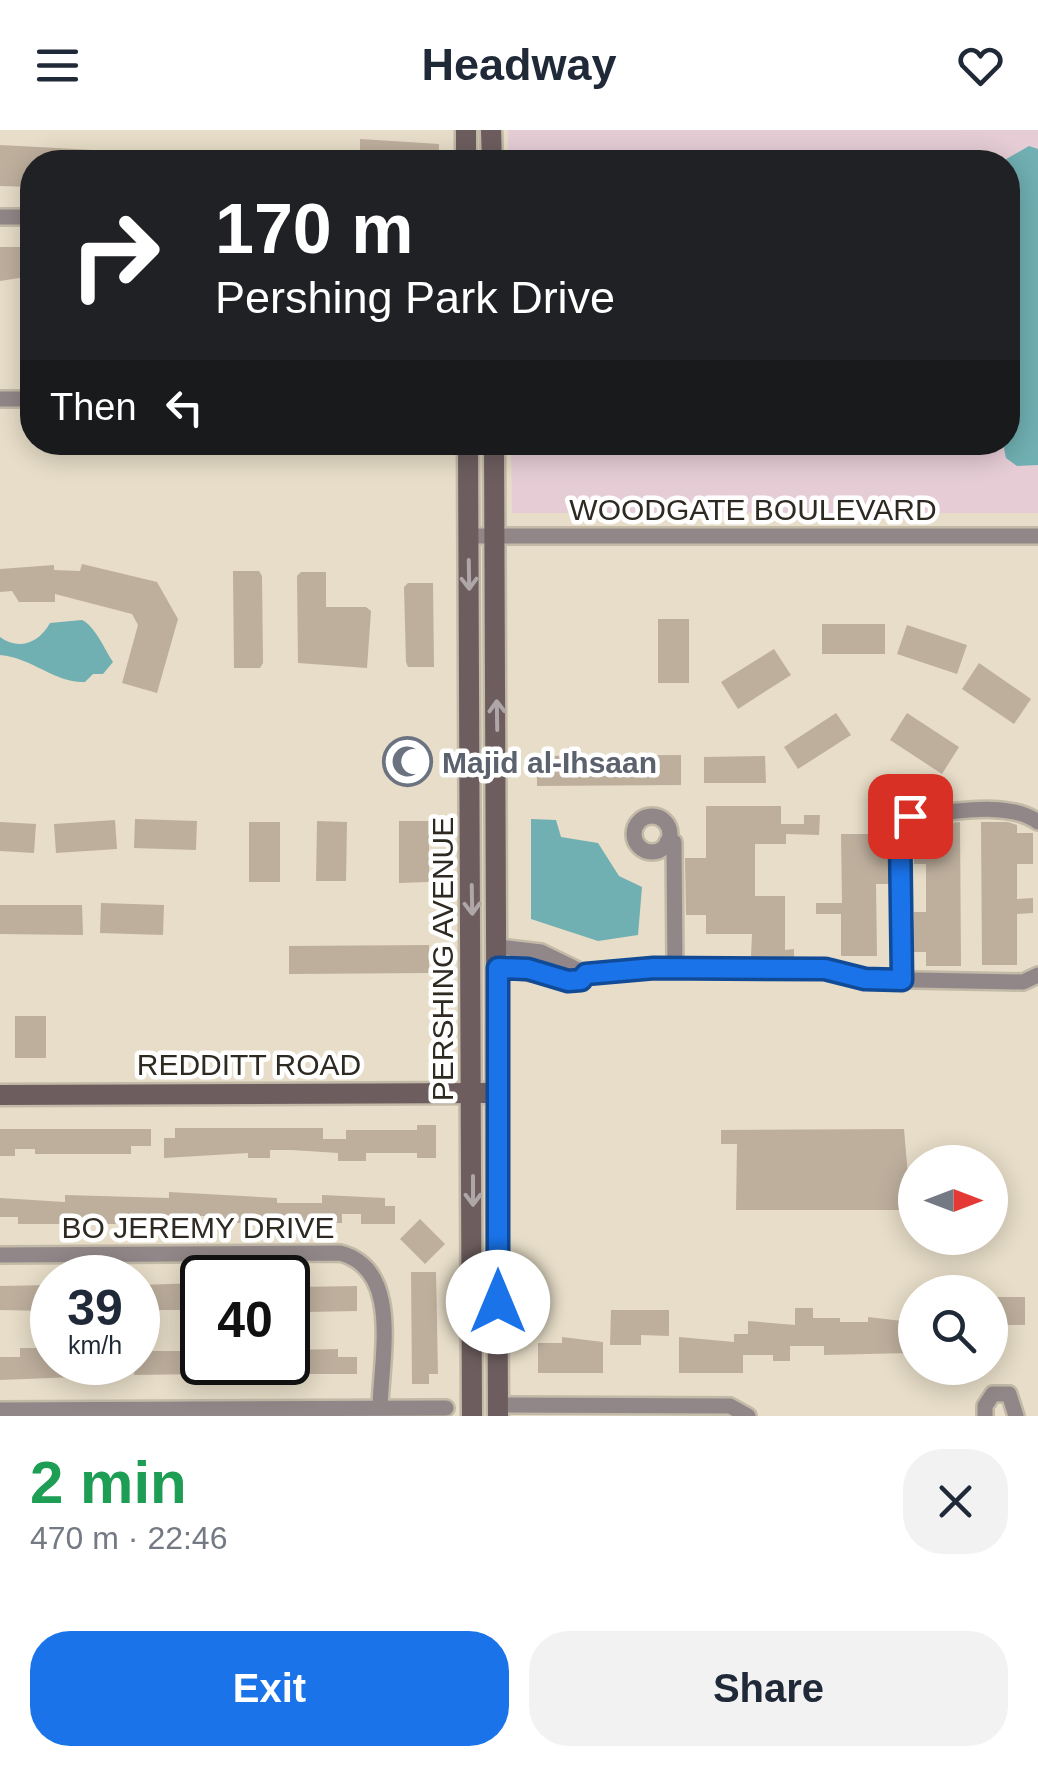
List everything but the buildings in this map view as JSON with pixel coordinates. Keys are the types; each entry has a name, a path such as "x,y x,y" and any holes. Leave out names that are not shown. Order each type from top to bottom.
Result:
{"street":[{"name":"PERSHING AVENUE","path":"468,455 472,1416"},
{"name":"PERSHING AVENUE","path":"494,455 498,1410"},
{"name":"WOODGATE BOULEVARD","path":"468,536 1038,536"},
{"path":"902,980 903,823 910,816 996,811 1016,812 1038,822"},
{"path":"668,842 674,842 675,968"},
{"path":"544,973 550,955"},
{"path":"499,958 550,955 586,974 675,968 825,969 865,979 1023,982 1038,975"},
{"path":"499,958 568,981 581,980 586,974"},
{"name":"REDDITT ROAD","path":"0,1095 498,1093"},
{"name":"BO JEREMY DRIVE","path":"0,1254 340,1253 359,1258 375,1274 381,1293 380,1408"},
{"path":"985,1416 985,1406 993,1394 1009,1394 1016,1416"},
{"path":"498,1410 654,1404 730,1406 748,1416"},
{"path":"654,1404 681,1416"},
{"path":"0,1410 446,1408"}],"shaded area":[{"path":"508,130 1038,130 1038,513 512,513 511,455 1020,455 1020,150 508,150"}],"water":[{"path":"1029,146 1038,149 1038,465 1017,466 1005,455 1020,455 1020,151"},
{"path":"82,620 113,662 103,674 93,674 85,682 63,679 0,655 0,637 14,644 28,643 50,623"},
{"path":"531,819 556,820 561,837 598,843 619,876 642,887 638,935 598,941 531,919"}],"place":[{"name":"Majid al-Ihsaan","path":"407,762"}],"route":[{"path":"498,1302 498,968 528,969 568,981 581,980 586,974 654,968 825,969 865,979 902,980 900,834 910,816"}]}
